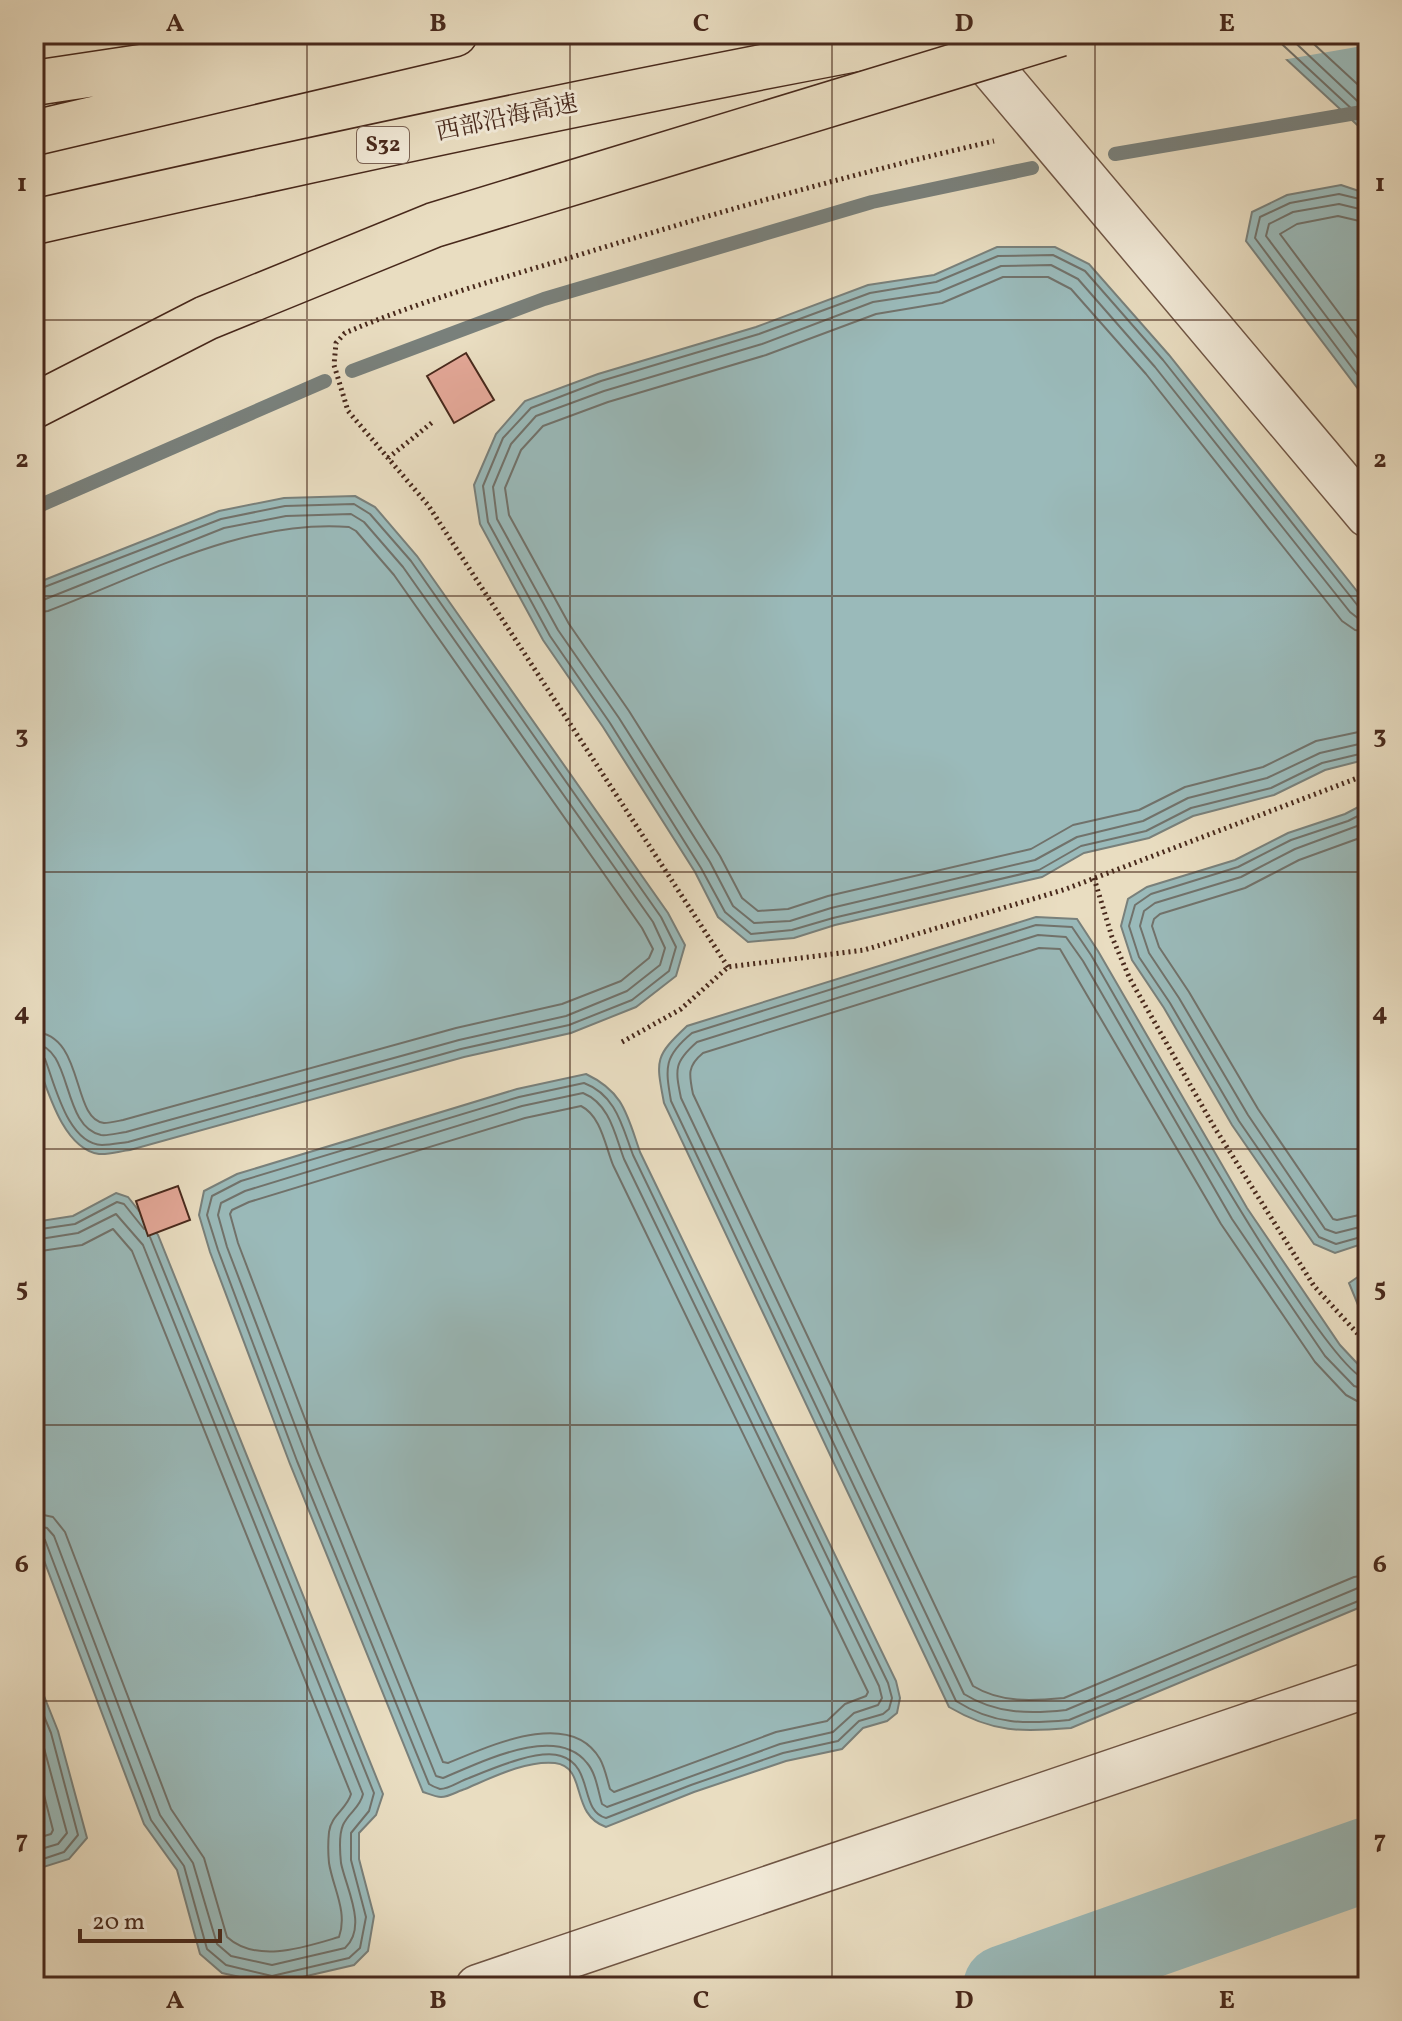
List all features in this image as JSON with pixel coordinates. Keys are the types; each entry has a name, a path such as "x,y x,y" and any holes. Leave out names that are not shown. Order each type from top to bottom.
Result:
{"highway":[{"path":"34,83 359,34"},
{"path":"34,133 455,34"},
{"name":"西部沿海高速","path":"34,222 686,81 936,34"},
{"path":"34,406 206,318 434,225 1060,34"}],"street":[{"path":"963,34 1368,515"},
{"path":"478,1987 1368,1685"}],"path":[{"path":"728,967 428,505 348,411 333,353 336,343 345,333 445,296 684,223 877,168 1043,129"},
{"path":"388,458 434,421"},
{"path":"622,1042 681,1009 728,967 864,950 1094,878 1368,774"},
{"path":"1094,878 1112,937 1130,979 1213,1125 1314,1286 1368,1345"}],"water":[{"path":"1259,34 1368,34 1368,135"},
{"path":"1341,185 1368,194 1368,402 1246,241 1252,212 1287,195"},
{"path":"997,247 1055,247 1089,264 1169,355 1368,605 1368,759 1325,770 1274,795 1193,816 1149,838 1084,853 1042,877 835,925 794,938 748,942 718,917 695,872 603,727 543,640 480,524 474,485 496,434 525,401 598,374 756,327 868,285 934,275"},
{"path":"355,496 375,507 417,556 668,913 685,945 676,976 636,1007 571,1033 464,1057 130,1150 99,1154 86,1149 65,1128 34,1053 34,584 219,511 284,498"},
{"path":"1368,802 1368,1242 1335,1253 1314,1244 1232,1125 1164,1008 1132,960 1121,926 1128,899 1147,887 1235,860 1288,833 1345,814"},
{"path":"1036,917 1077,919 1247,1208 1340,1345 1368,1375 1368,1604 1071,1728 1022,1730 980,1722 949,1707 664,1103 659,1068 668,1045 687,1026"},
{"path":"586,1074 609,1089 622,1106 640,1152 896,1681 900,1698 897,1713 887,1721 863,1728 842,1749 786,1761 694,1792 606,1827 587,1812 572,1773 565,1766 555,1763 521,1767 444,1797 423,1792 290,1464 199,1215 204,1191 237,1174 517,1089"},
{"path":"116,1193 128,1197 158,1235 383,1794 376,1815 359,1833 359,1859 374,1916 368,1951 354,1965 272,1984 222,1973 200,1954 177,1870 144,1824 34,1534 34,1222 73,1216"},
{"path":"1368,1270 1368,1317 1358,1305 1349,1283"},
{"path":"34,1671 58,1731 87,1838 69,1859 34,1870"}],"pier":[{"path":"1255,34 1368,34 1368,45 1282,60"}],"building":[{"path":"466,353 494,400 454,423 427,376"},
{"path":"178,1186 190,1220 148,1236 136,1201"}],"waterway":[{"path":"1115,154 1368,111"},
{"path":"352,371 544,299 872,202 1032,168"},
{"path":"34,508 325,381"},
{"path":"1005,1987 1368,1859"}]}
